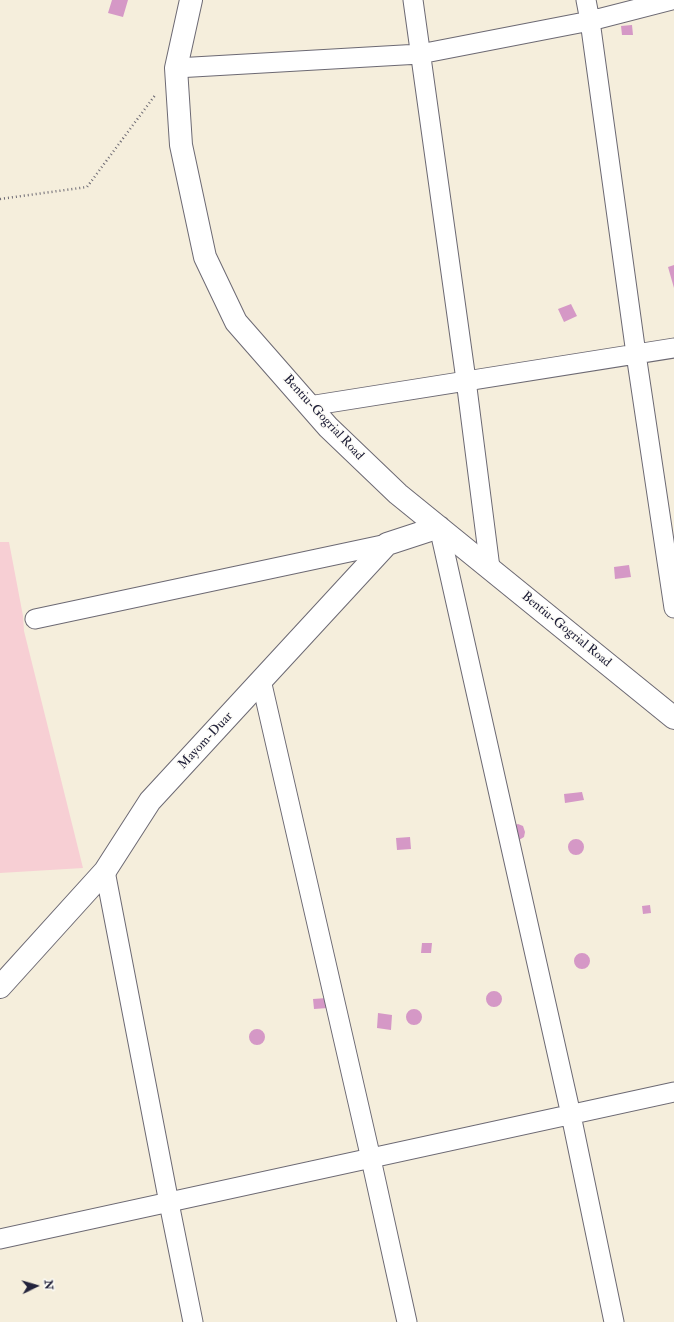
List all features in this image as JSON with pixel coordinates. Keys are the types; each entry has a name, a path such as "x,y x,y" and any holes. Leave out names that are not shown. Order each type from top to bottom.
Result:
{"main road":[{"name":"Bentiu-Gogrial Road","path":"191,0 176,68 181,145 205,257 236,322 328,427 393,489 674,718"},
{"path":"387,544 439,528"},
{"name":"Mayom-Duar","path":"0,988 104,871 150,801 387,544"}],"street":[{"path":"413,0 466,380 490,568"},
{"path":"586,0 636,354 674,608"},
{"path":"176,68 420,54 590,21 672,0"},
{"path":"309,406 674,348"},
{"path":"439,528 571,1115 614,1322"},
{"path":"35,619 387,544"},
{"path":"261,680 371,1158 407,1322"},
{"path":"104,871 193,1322"},
{"path":"0,1239 674,1092"}],"path":[{"path":"0,199 87,186 176,68"}],"shaded area":[{"path":"0,542 9,542 23,616 24,631 83,868 0,873"}],"building":[{"path":"112,0 128,0 123,17 108,13"},
{"path":"632,25 633,35 622,35 621,26"},
{"path":"674,265 674,288 668,267"},
{"path":"571,304 577,316 564,322 558,309"},
{"path":"629,565 631,577 615,579 614,567"},
{"path":"582,792 584,800 565,803 564,794"},
{"path":"518,824 523,826 525,832 524,837 519,840 516,839 515,825"},
{"path":"410,837 411,849 397,850 396,838"},
{"path":"576,839 583,844 584,847 579,854 576,855 569,850 568,847 573,840"},
{"path":"650,905 651,913 643,914 642,906"},
{"path":"422,943 432,943 431,953 421,953"},
{"path":"582,953 589,958 590,961 585,968 582,969 575,964 574,961 579,954"},
{"path":"494,991 501,996 502,999 497,1006 494,1007 487,1002 486,999 491,992"},
{"path":"327,998 328,1008 314,1009 313,999"},
{"path":"414,1009 421,1014 422,1017 417,1024 414,1025 407,1020 406,1017 411,1010"},
{"path":"378,1013 392,1015 391,1030 377,1028"},
{"path":"257,1029 264,1034 265,1037 260,1044 257,1045 250,1040 249,1037 254,1030"}]}
